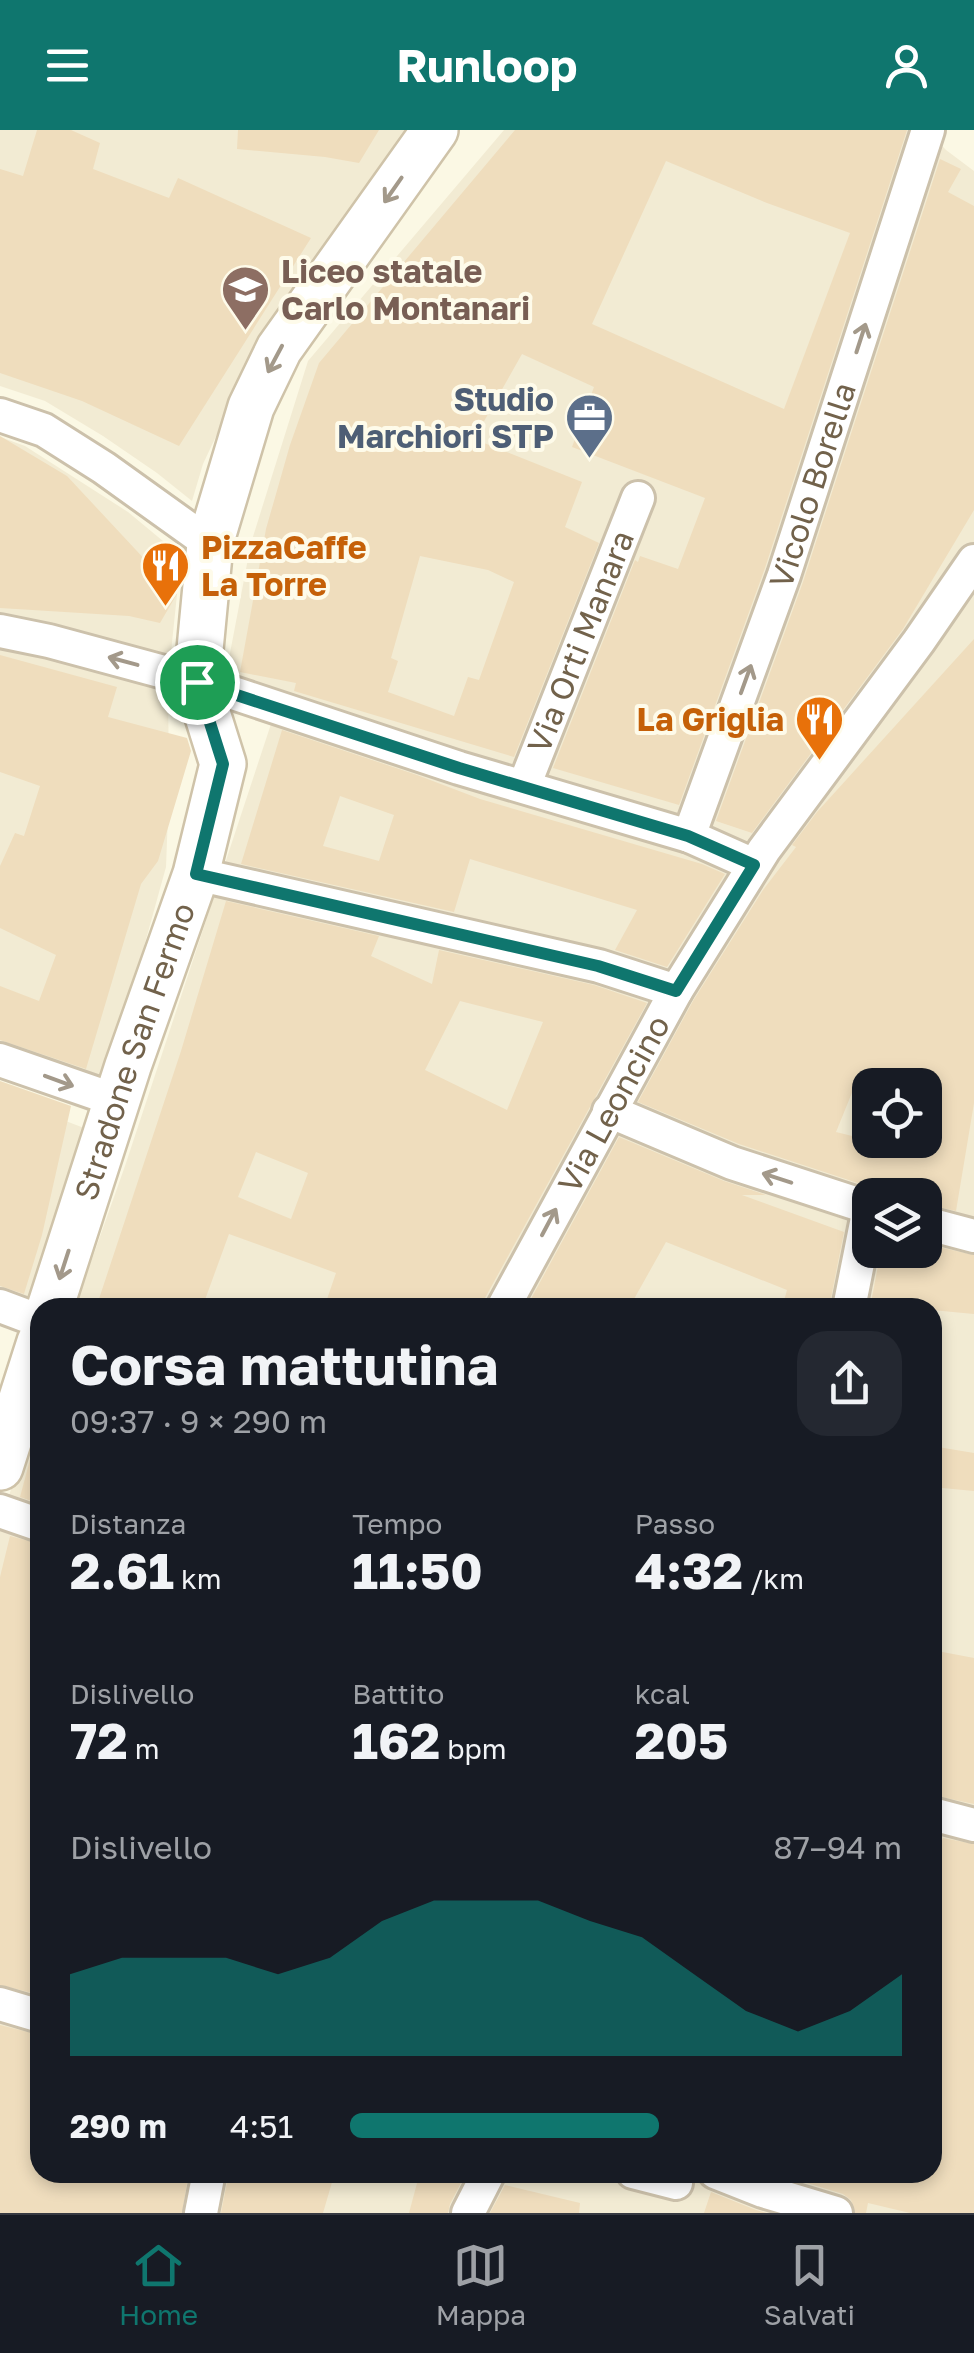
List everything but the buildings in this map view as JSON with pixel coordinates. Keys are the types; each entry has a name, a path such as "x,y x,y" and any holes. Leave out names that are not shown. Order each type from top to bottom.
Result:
{"street":[{"path":"197,682 210,544 251,407 280,349 436,130"},
{"name":"Vicolo Borella","path":"688,836 784,575 928,130"},
{"path":"0,414 44,430 210,544"},
{"name":"Via Orti Manara","path":"524,786 638,498"},
{"name":"Via Leoncino","path":"508,1298 676,991 754,865 974,561"},
{"path":"0,631 197,682 459,768 688,836 754,865"},
{"name":"Stradone San Fermo","path":"53,1298 196,874 223,764 197,682"},
{"path":"196,874 598,966 676,991"},
{"path":"0,1060 118,1102"},
{"path":"609,1111 732,1164 852,1202"},
{"path":"942,1228 974,1236"},
{"path":"851,1298 857,1268"},
{"path":"0,1306 30,1317"},
{"path":"0,1467 30,1373"},
{"path":"0,1511 30,1522"},
{"path":"942,1819 974,1825"},
{"path":"0,2004 30,2013"},
{"path":"202,2213 207,2183"},
{"path":"468,2213 483,2183"},
{"path":"743,2183 836,2213"}],"shaded area":[{"path":"0,130 414,130 247,370 203,464 192,501 103,436 45,401 0,386"},
{"path":"504,130 927,130 974,171 974,2213 0,2213 0,1521 30,1436 30,2183 942,2183 942,1298 78,1298 271,724 226,674 251,543 308,361"},
{"path":"0,437 25,446 128,512 181,556 168,681 166,867 106,1084 0,1043"},
{"path":"0,1096 92,1131 36,1298 30,1300 0,1288"}],"place":[{"name":"Liceo statale Carlo Montanari","path":"246,332"},
{"name":"Studio Marchiori STP","path":"589,460"},
{"name":"PizzaCaffe La Torre","path":"166,608"},
{"name":"La Griglia","path":"819,762"}],"route":[{"path":"197,682 459,768 688,836 754,865 676,991 598,966 196,874 223,764 197,682"}]}
